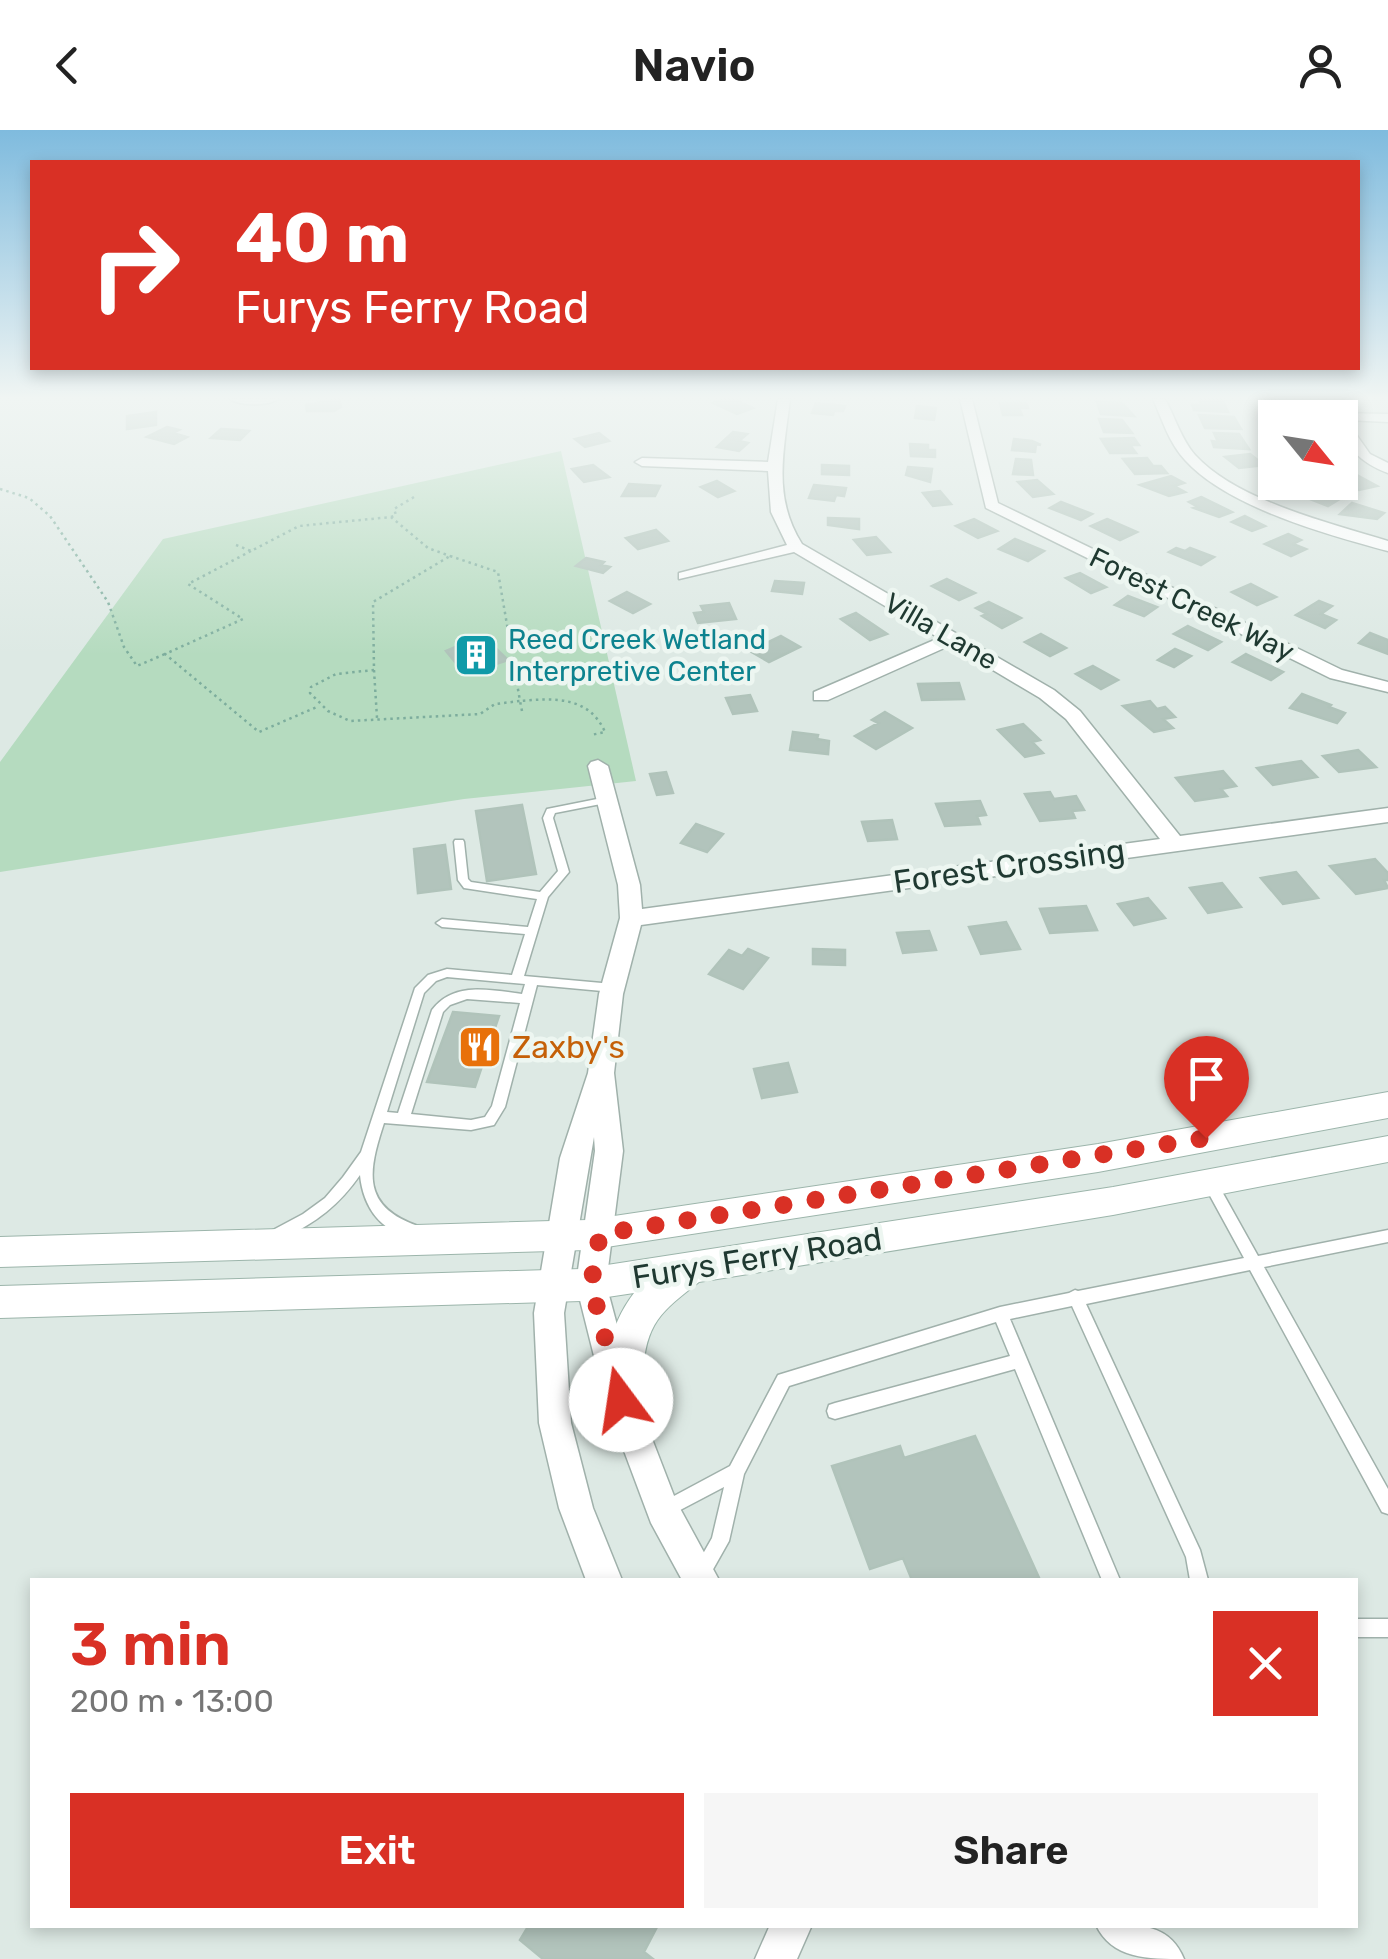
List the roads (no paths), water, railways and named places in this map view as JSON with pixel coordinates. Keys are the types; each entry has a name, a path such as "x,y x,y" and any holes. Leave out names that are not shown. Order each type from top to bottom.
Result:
{"main road":[{"name":"Furys Ferry Road","path":"0,1252 600,1234 1098,1158 1388,1105"},
{"name":"Furys Ferry Road","path":"0,1302 574,1285 1210,1183 1388,1149"},
{"path":"624,1408 623,1356 636,1315 664,1284 694,1268"}],"street":[{"path":"685,576 796,547 779,525 772,499 774,484"},
{"name":"Forest Creek Way","path":"986,484 991,506 1336,674 1388,687"},
{"path":"1227,484 1332,529 1388,546"},
{"name":"Villa Lane","path":"796,547 1046,694 1073,715 1176,845"},
{"path":"821,696 953,638"},
{"path":"598,766 629,885 631,918 613,988 601,1073 574,1158 563,1236 574,1285 662,1511 697,1578"},
{"name":"Forest Crossing","path":"631,918 1388,815"},
{"path":"601,1073 608,1150 600,1234 574,1285 549,1313 554,1422 576,1508 603,1578"},
{"path":"776,1959 790,1928"},
{"path":"1121,1928 1163,1959"}],"lane":[{"path":"379,1117 471,1126 489,1120 498,1107 527,999 525,980 532,932 543,896 564,872 548,818 551,811 606,800"},
{"path":"459,842 463,880 468,885 543,896"},
{"path":"442,923 532,932"},
{"path":"454,1240 401,1228 381,1214 365,1190 367,1154 419,992 432,978 447,973 613,988"},
{"path":"403,1120 438,1010 446,999 458,994 527,999"},
{"path":"250,1246 308,1222 329,1206 367,1154"},
{"path":"1210,1183 1388,1506"},
{"path":"699,1578 720,1541 736,1472 784,1380 1000,1314 1388,1236"},
{"path":"1074,1297 1194,1556 1200,1578"},
{"path":"1000,1314 1110,1578"},
{"path":"835,1411 1019,1361"},
{"path":"662,1511 736,1472"},
{"path":"1358,1628 1388,1628"}],"place":[{"name":"Reed Creek Wetland Interpretive Center","path":"476,655"},
{"name":"Zaxby's","path":"480,1047"}]}
